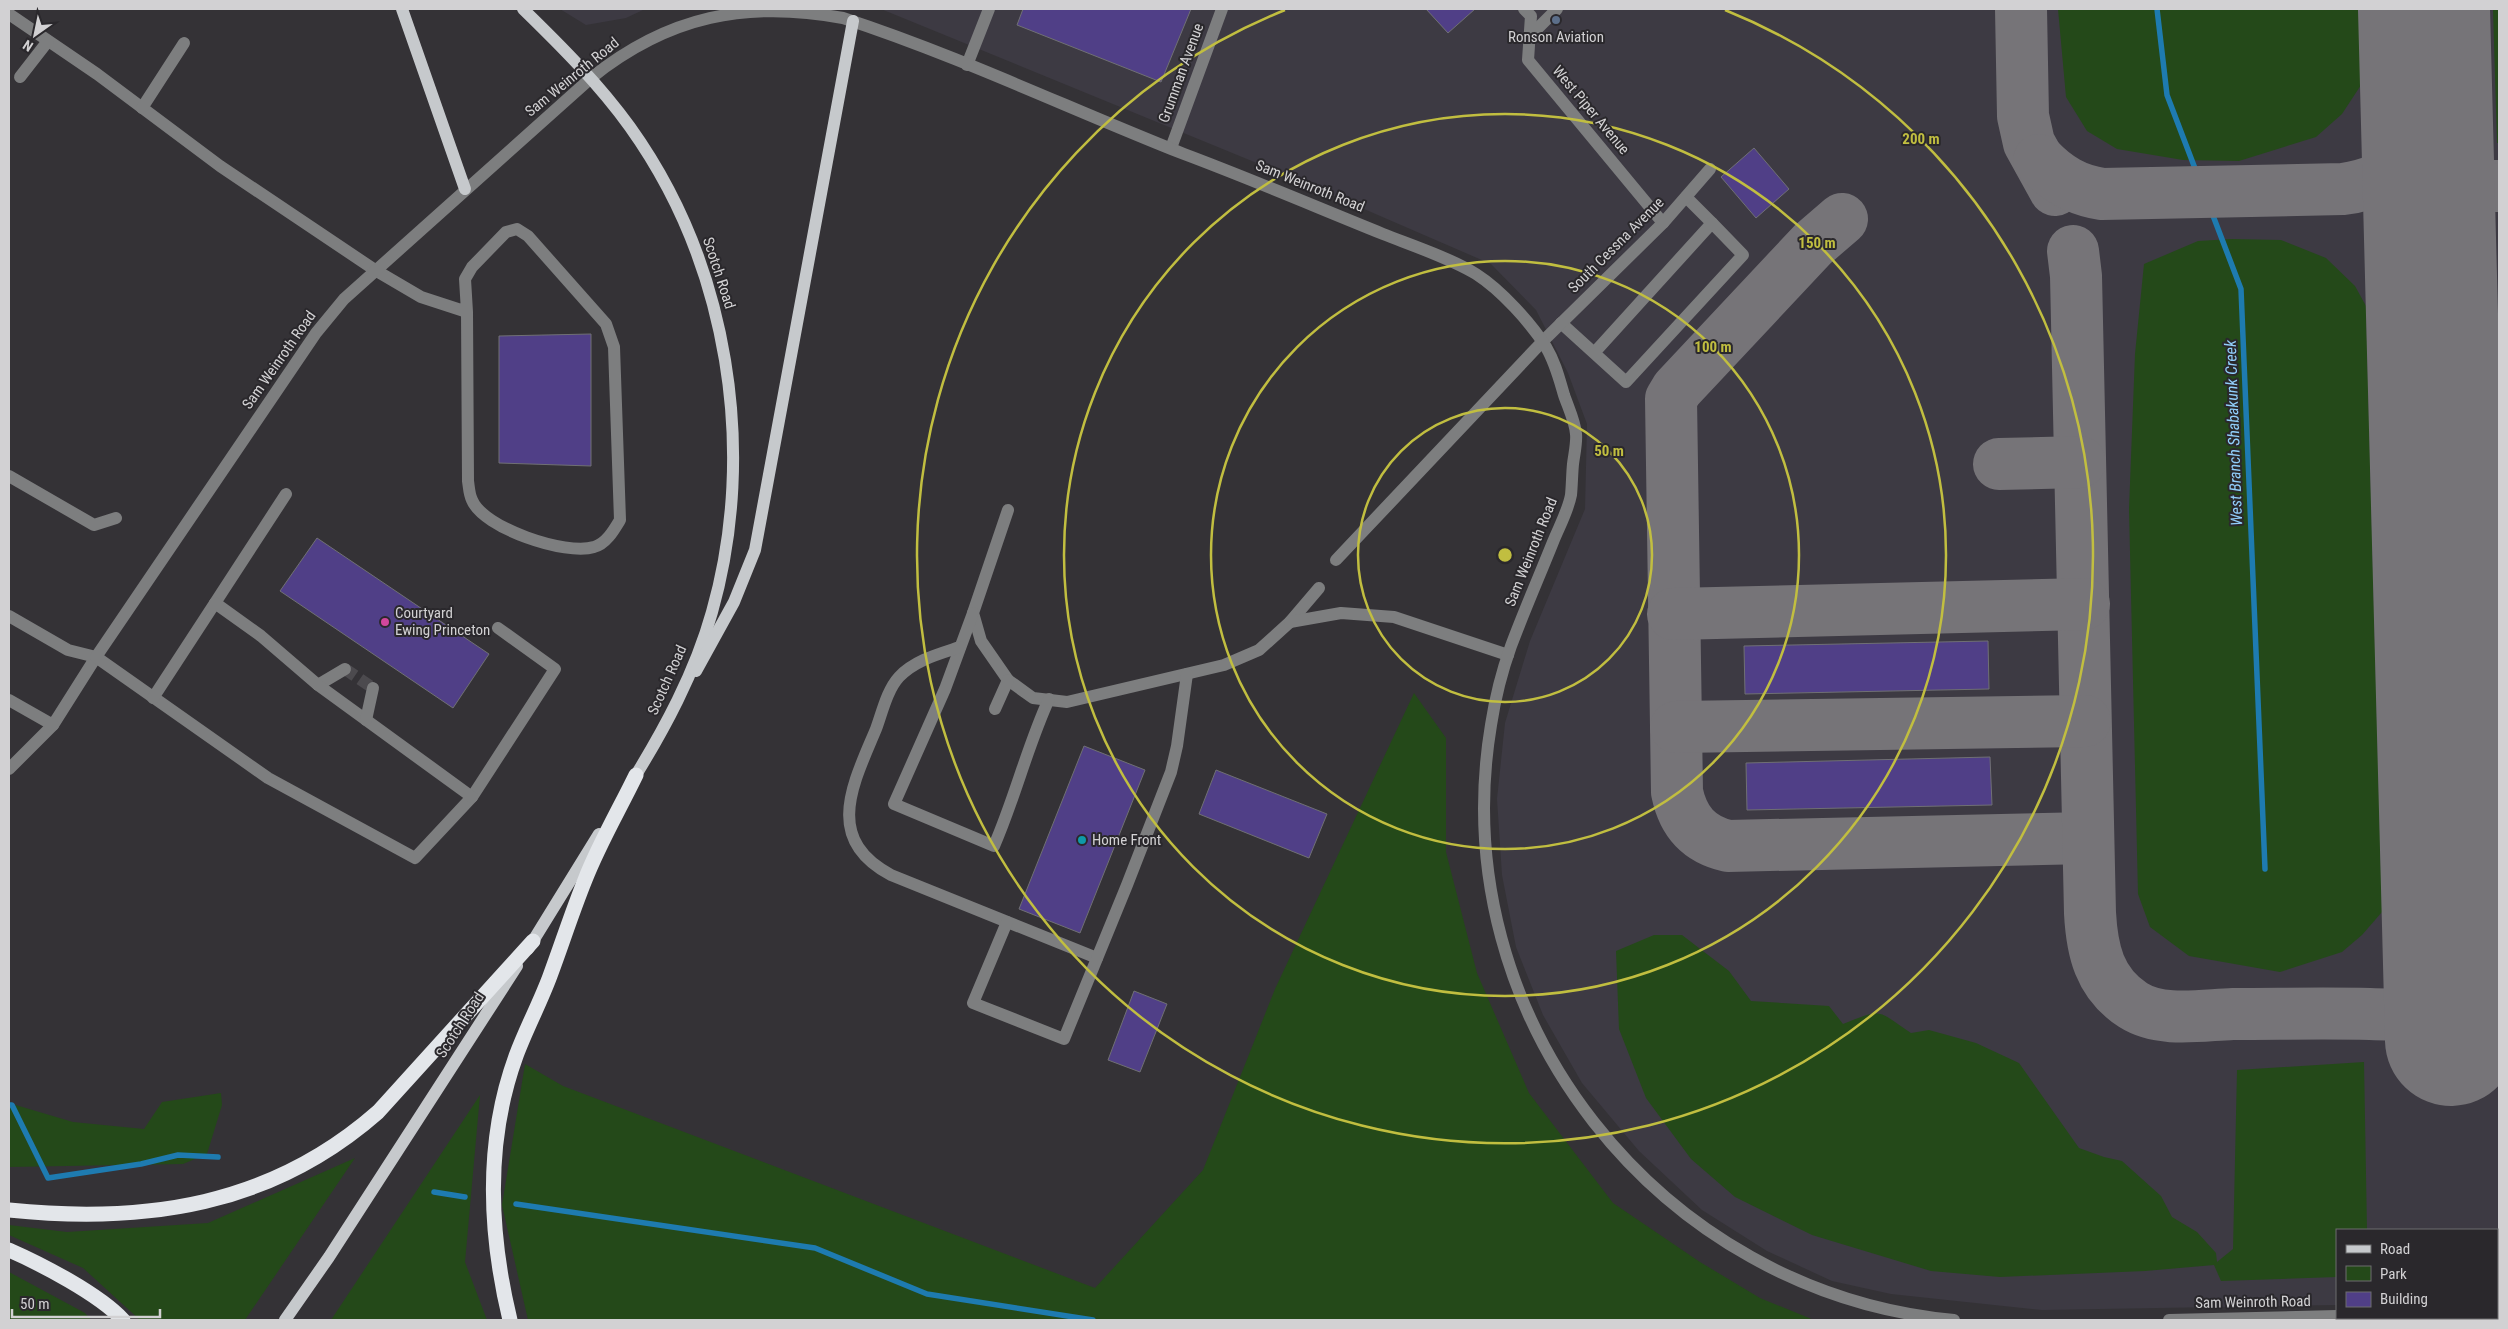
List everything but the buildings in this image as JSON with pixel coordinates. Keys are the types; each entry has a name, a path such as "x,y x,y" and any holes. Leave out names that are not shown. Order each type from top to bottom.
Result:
{"highway":[{"path":"510,1320 500,1280 493,1210 497,1133 503,1104 516,1056 550,976 586,879 636,775"},
{"path":"9,1210 105,1214 168,1210 246,1190 321,1155 354,1132 378,1112 533,941"},
{"path":"9,1250 79,1288 123,1320"}],"main road":[{"path":"402,9 465,189"},
{"name":"Scotch Road","path":"285,1320 329,1256 533,941 636,775 682,692 712,613 728,533 733,450 730,400 723,342 708,285 695,249 676,206 652,161 630,127 591,78 523,9"},
{"path":"682,692 708,650 734,602 755,550 855,15"}],"street":[{"name":"Sam Weinroth Road","path":"9,769 53,725 96,657 316,333 344,299 465,189 591,78 624,52 674,28 718,14 771,9 855,15 968,66 1427,252 1476,274 1511,305 1543,342 1556,366 1576,434 1570,500 1508,655 1491,725 1485,778 1484,830 1489,883 1512,977 1533,1026 1553,1065 1584,1111 1612,1146 1650,1184 1694,1221 1747,1255 1794,1280 1846,1300 1912,1315 1954,1320"},
{"path":"968,66 989,9"},
{"name":"Grumman Avenue","path":"1171,148 1222,9"},
{"name":"West Piper Avenue","path":"1524,9 1531,16 1528,60 1663,223"},
{"path":"1530,37 1557,9"},
{"path":"9,14 220,166 375,270 421,297 468,312"},
{"path":"20,77 48,41"},
{"path":"142,108 184,43"},
{"name":"South Cessna Avenue","path":"1336,560 1561,323 1663,223 1710,169"},
{"path":"1561,323 1626,382 1743,255 1686,197"},
{"path":"1594,353 1712,223"},
{"path":"517,229 528,236 606,324 614,347 620,520 612,534 596,547 572,550 532,541 488,518 472,501 468,481 468,312 466,279 472,267 506,232 517,229"},
{"path":"9,476 94,525 116,518"},
{"path":"153,698 286,494"},
{"path":"1008,510 973,614 945,689 894,804 994,846 1011,808 1036,727 1049,699"},
{"path":"973,614 981,641 1008,680 1033,698 1067,702 1224,665 1259,650 1290,622 1319,588"},
{"path":"215,603 260,636 318,686 472,797"},
{"path":"1290,622 1341,613 1394,617 1508,655"},
{"path":"9,616 68,650 96,657 268,778 414,858 472,797 555,669 498,628"},
{"path":"960,647 924,660 898,678 848,802 849,827 857,846 865,857 881,869 1097,958"},
{"path":"318,686 345,669"},
{"path":"1007,922 974,1003 1064,1039 1171,772 1177,746 1187,674"},
{"path":"995,709 1008,680"},
{"path":"366,720 373,688"},
{"path":"9,700 53,725"},
{"name":"Sam Weinroth Road","path":"2169,1320 2336,1316"}],"shaded area":[{"path":"560,9 645,9 626,18 586,25"},
{"path":"881,9 2499,9 2499,1298 2498,1229 2336,1229 2336,1305 2042,1310 1891,1294 1832,1281 1767,1251 1702,1210 1639,1151 1582,1083 1543,1015 1516,947 1502,875 1497,799 1505,723 1530,641 1585,509 1587,424 1568,373 1536,310 1491,264 1274,170"}],"green space":[{"path":"2058,9 2359,9 2361,85 2342,114 2316,137 2239,161 2183,160 2117,149 2087,131 2066,97"},
{"path":"2493,9 2499,9 2499,143 2497,143"},
{"path":"2232,239 2281,240 2326,258 2355,286 2366,306 2382,912 2362,935 2342,952 2280,972 2189,956 2150,927 2138,894 2129,509 2135,354 2144,264 2198,241"},
{"path":"1414,693 1446,738 1446,852 1477,973 1529,1093 1613,1203 1700,1262 1760,1298 1814,1320 528,1320 502,1205 525,1064 563,1086 1095,1288 1203,1170 1275,989"},
{"path":"1654,935 1682,935 1729,971 1751,1001 1829,1006 1843,1024 1866,1015 1879,1014 1911,1033 1929,1030 1976,1043 2019,1063 2079,1148 2122,1161 2161,1196 2172,1217 2197,1232 2216,1253 2217,1262 2233,1249 2237,1070 2364,1062 2367,1229 2336,1229 2336,1277 2221,1281 2214,1265 2145,1271 2000,1277 1931,1271 1812,1235 1735,1197 1691,1159 1646,1098 1619,1029 1616,951"},
{"path":"221,1093 222,1105 207,1154 183,1164 9,1167 9,1103 73,1122 144,1129 162,1102"},
{"path":"480,1095 465,1262 487,1320 331,1320"},
{"path":"355,1158 245,1320 140,1320 83,1268 9,1235 9,1225 67,1232 208,1223"},
{"path":"9,1272 85,1313 91,1320 9,1320"}],"waterway":[{"name":"West Branch Shabakunk Creek","path":"2157,9 2167,95 2241,289 2265,869"},
{"path":"9,1105 12,1105 48,1178 141,1164 178,1155 218,1157"},
{"path":"434,1192 465,1197"},
{"path":"516,1204 815,1248 927,1294 1093,1320"}],"taxiway":[{"path":"2021,9 2023,116 2029,143 2055,190"},
{"path":"2039,160 2067,183 2084,190 2102,194 2343,189 2364,185 2382,178 2408,156 2416,142 2422,125 2426,86"},
{"path":"2428,95 2438,145 2444,159 2452,170 2463,179 2479,185 2499,186"},
{"path":"2431,269 2444,217 2449,208 2457,200 2469,193 2486,187"},
{"path":"1842,219 1813,244 1677,389 1671,399 1677,792 1683,812 1700,833 1708,839 1728,846 2088,838"},
{"path":"2073,251 2076,276 2090,913 2096,953 2105,976 2112,987 2133,1005 2144,1011 2169,1016 2353,1014 2499,1019"},
{"path":"1999,464 2080,462"},
{"path":"1673,614 2084,604"},
{"path":"1676,727 2085,721"}],"runway":[{"path":"2424,9 2451,1040"}],"tunnel":[{"path":"345,669 373,688"}],"place":[{"name":"Ronson Aviation","path":"1556,20"},
{"name":"Courtyard Ewing Princeton","path":"385,622"},
{"name":"Home Front","path":"1082,840"}]}
